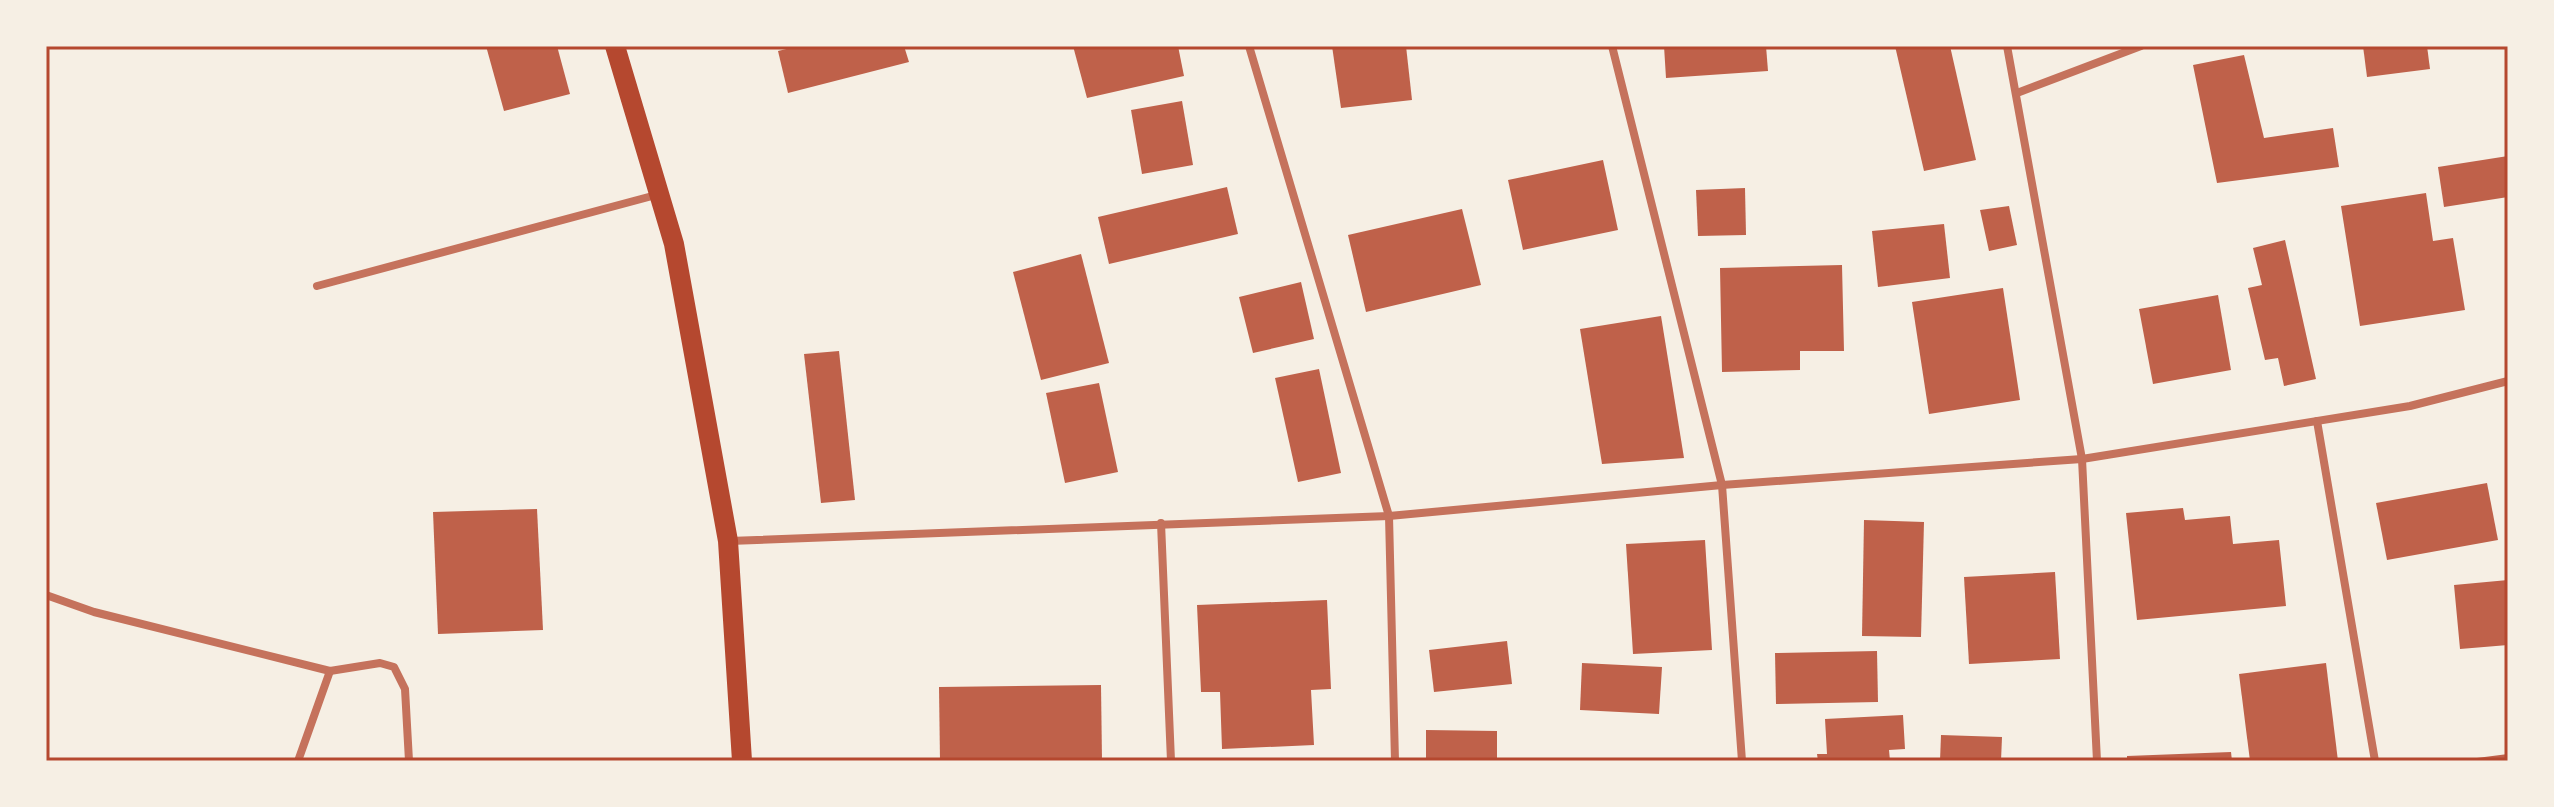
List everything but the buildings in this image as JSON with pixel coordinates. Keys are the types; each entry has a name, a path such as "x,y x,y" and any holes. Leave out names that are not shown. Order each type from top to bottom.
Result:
{"main road":[{"path":"615,46 674,244 728,541 742,761"}],"street":[{"path":"1249,46 1389,516 1395,761"},
{"path":"1612,46 1722,485 1742,761"},
{"path":"2007,46 2082,459 2097,761"},
{"path":"2017,93 2141,46"},
{"path":"317,286 661,193"},
{"path":"728,541 1389,516 1722,485 2082,459 2410,406 2508,381"},
{"path":"2317,421 2375,761"},
{"path":"1161,523 1171,761"},
{"path":"46,595 94,612 330,671 380,663 394,667 405,689 409,761"},
{"path":"298,761 330,671"}]}
